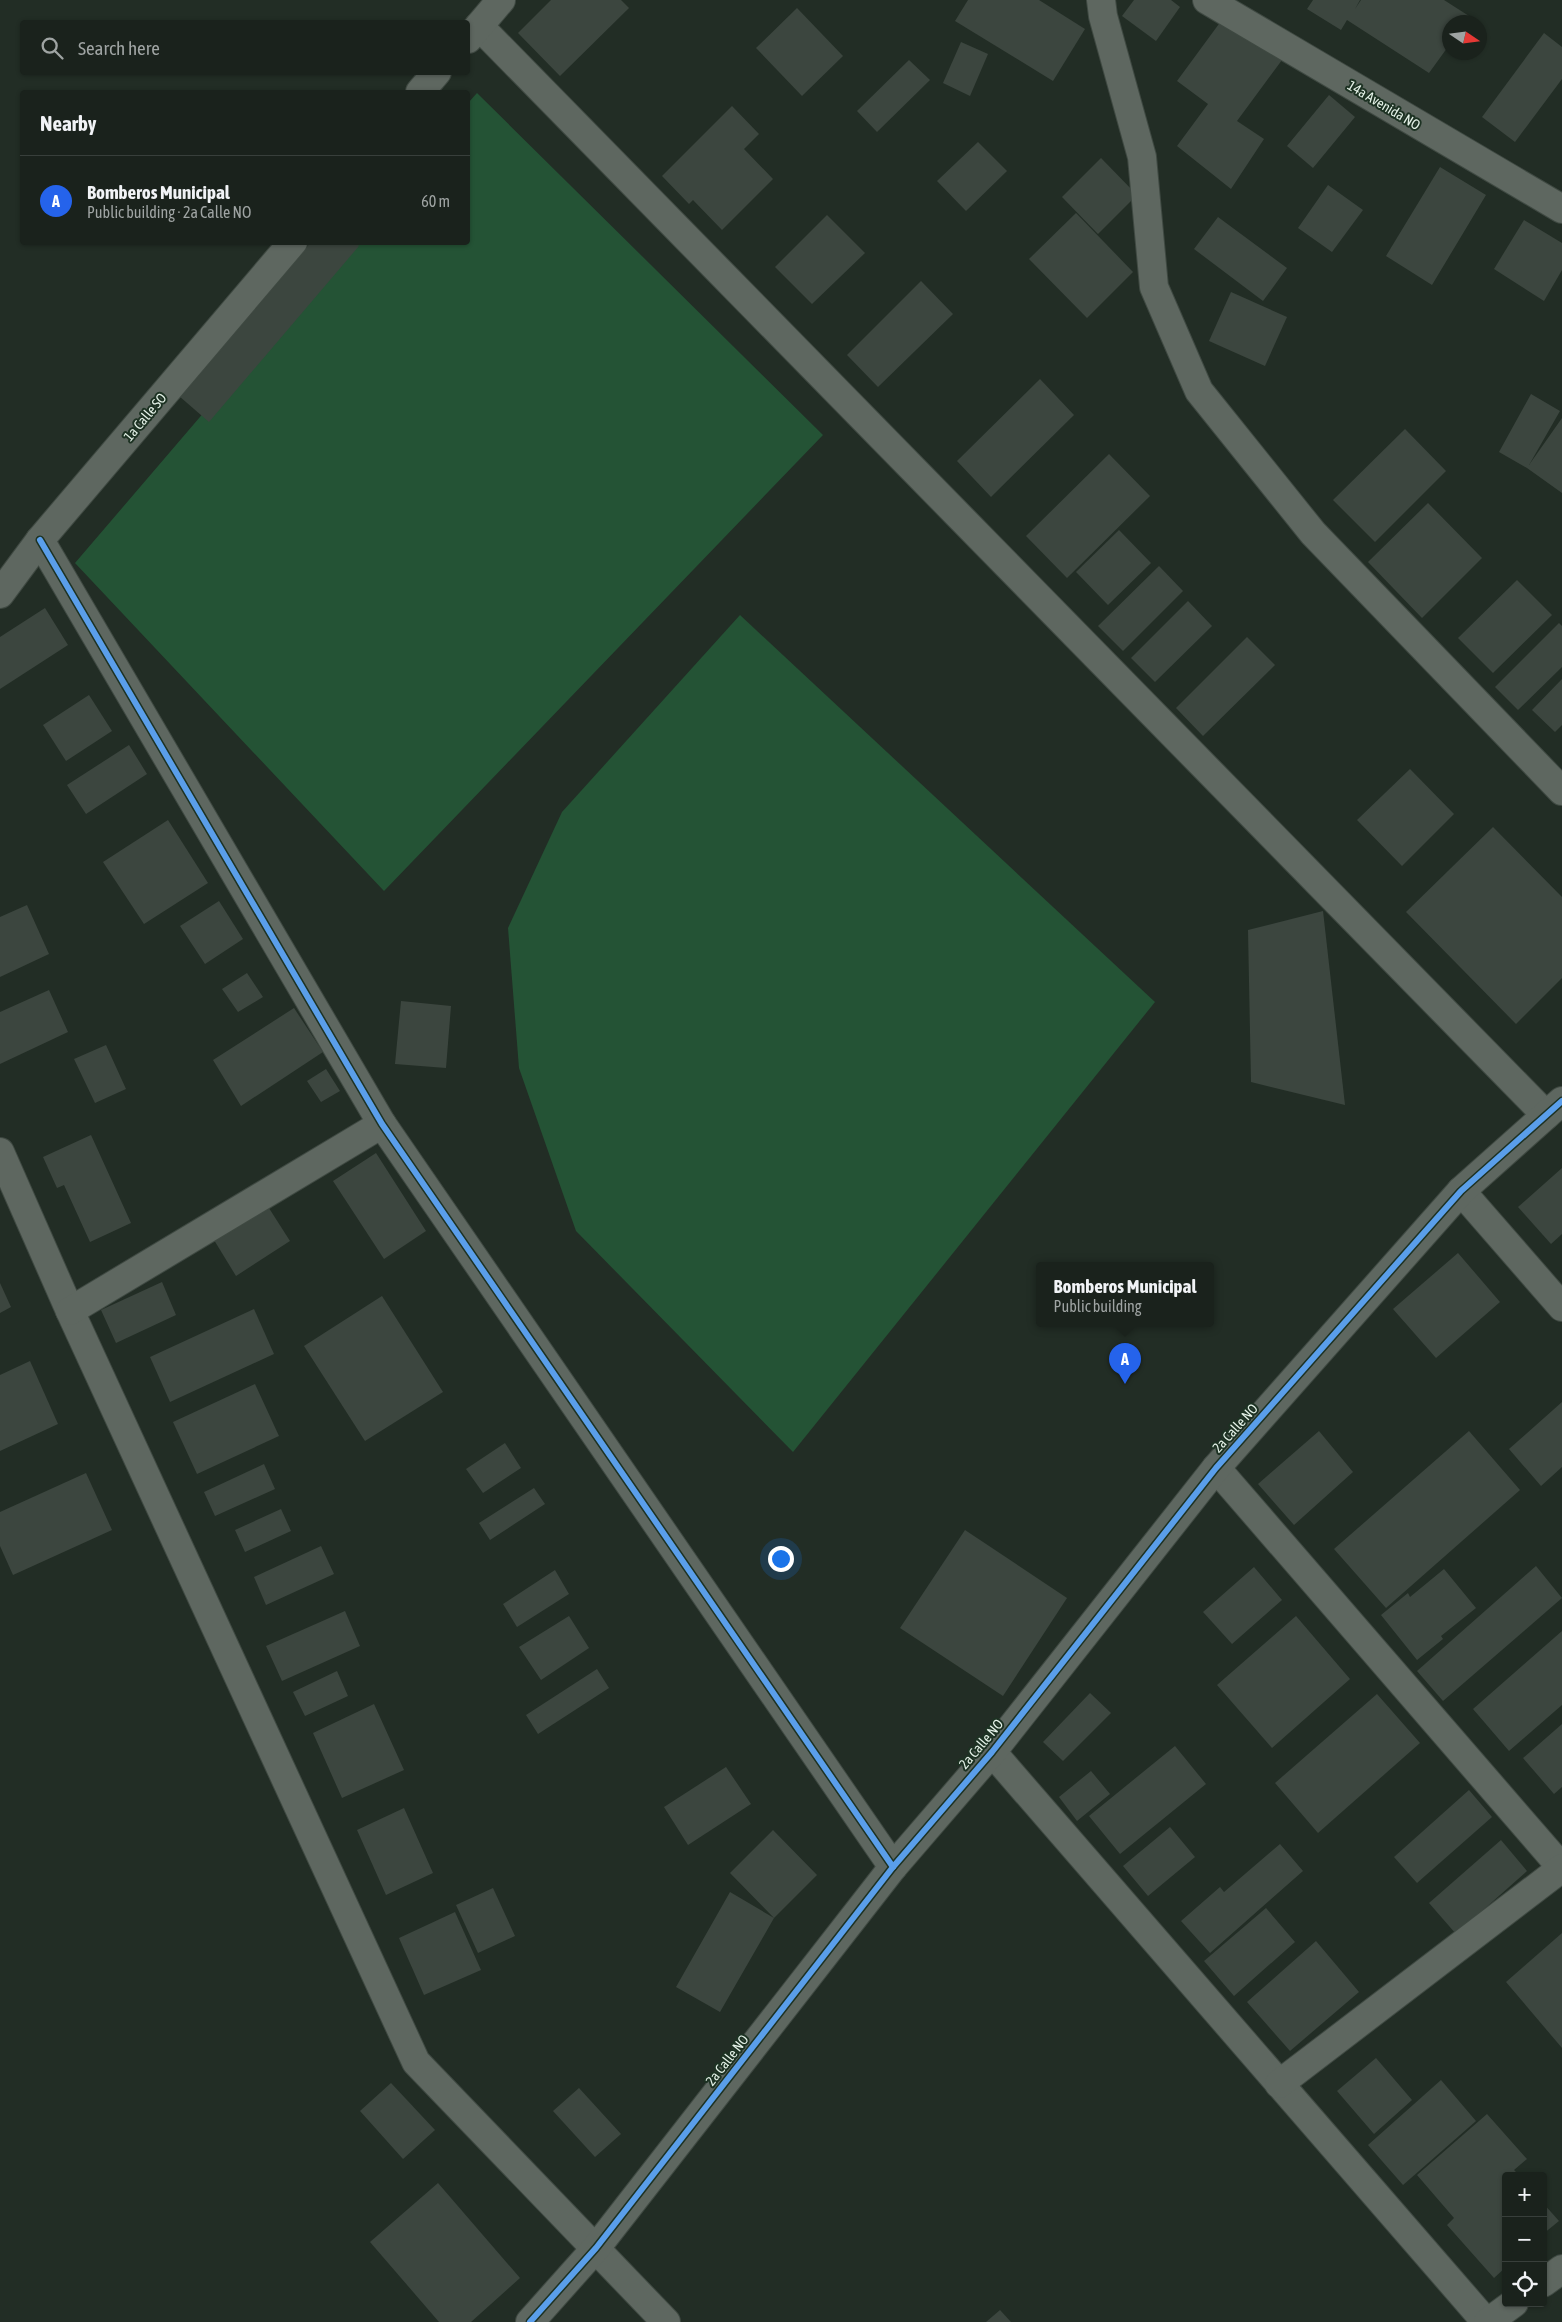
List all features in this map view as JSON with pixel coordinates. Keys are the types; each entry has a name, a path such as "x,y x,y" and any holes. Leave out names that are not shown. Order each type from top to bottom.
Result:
{"street":[{"path":"501,0 473,33 1554,1108"},
{"path":"1101,0 1103,16 1142,157 1154,288 1199,391 1313,533 1562,791"},
{"name":"14a Avenida NO","path":"1207,0 1562,209"},
{"path":"422,90 434,75"},
{"name":"1a Calle SO","path":"0,594 40,540 290,245"},
{"path":"40,540 382,1124 893,1867"},
{"name":"2a Calle NO","path":"530,2322 596,2248 893,1867 992,1752 1216,1468 1461,1191 1554,1108"},
{"path":"70,1311 382,1124"},
{"path":"0,1152 70,1311 416,2062 666,2322"},
{"path":"1461,1191 1562,1307"},
{"path":"1216,1468 1562,1868 1279,2084"},
{"path":"992,1752 1487,2322 1508,2307"},
{"path":"1547,2280 1562,2269"}],"green space":[{"path":"477,93 823,435 384,891 75,563 347,245 470,245 470,101"},
{"path":"740,615 1155,1002 793,1452 576,1231 519,1068 508,928 562,812"}],"building":[{"path":"551,0 621,0 629,8 560,76 518,33"},
{"path":"968,0 1039,0 1085,29 1053,81 955,21"},
{"path":"1134,0 1171,0 1180,7 1156,41 1122,16"},
{"path":"1313,0 1360,0 1355,9 1361,0 1444,0 1467,15 1442,15 1442,55 1429,73 1347,20 1341,30 1307,9"},
{"path":"797,8 843,56 802,96 756,48"},
{"path":"1224,17 1282,60 1237,121 1264,139 1231,189 1177,146 1208,104 1177,81"},
{"path":"1544,33 1562,47 1562,79 1515,142 1482,117"},
{"path":"961,42 988,54 970,96 943,83"},
{"path":"909,60 930,80 877,132 857,111"},
{"path":"1329,95 1355,117 1313,168 1287,146"},
{"path":"732,106 759,134 744,149 773,179 722,230 693,200 689,204 662,176"},
{"path":"978,142 1007,171 966,211 937,181"},
{"path":"1101,158 1137,195 1098,234 1062,197"},
{"path":"1440,167 1486,195 1432,285 1386,256"},
{"path":"1328,185 1363,210 1332,252 1298,228"},
{"path":"1076,213 1133,272 1087,318 1029,259"},
{"path":"827,215 865,253 812,304 775,267"},
{"path":"1218,217 1287,268 1263,301 1194,249"},
{"path":"1524,220 1562,243 1562,270 1544,301 1494,269"},
{"path":"308,245 359,246 209,422 179,396"},
{"path":"921,281 953,314 878,387 847,355"},
{"path":"1231,292 1287,317 1265,366 1209,341"},
{"path":"1040,379 1074,415 991,497 957,461"},
{"path":"1531,394 1560,411 1529,465 1562,418 1562,493 1527,468 1499,452"},
{"path":"1405,429 1446,471 1375,542 1333,500"},
{"path":"1109,454 1150,496 1067,578 1026,536"},
{"path":"1428,503 1482,558 1422,618 1368,562"},
{"path":"1119,530 1151,563 1108,605 1076,572"},
{"path":"1159,566 1183,591 1123,651 1098,626"},
{"path":"1517,580 1552,615 1493,673 1458,638"},
{"path":"1188,601 1212,626 1155,682 1131,658"},
{"path":"45,608 68,645 0,689 0,637"},
{"path":"1559,623 1562,626 1562,667 1518,710 1495,687"},
{"path":"1247,637 1275,665 1203,736 1176,708"},
{"path":"1562,679 1562,725 1555,732 1532,710"},
{"path":"89,695 112,731 66,761 43,725"},
{"path":"129,745 147,774 86,814 67,785"},
{"path":"1410,769 1454,814 1402,866 1357,820"},
{"path":"168,820 208,883 144,924 103,862"},
{"path":"1493,827 1562,897 1562,978 1516,1024 1406,912"},
{"path":"219,901 243,939 205,964 180,926"},
{"path":"27,905 49,954 0,977 0,917"},
{"path":"1323,911 1345,1105 1251,1082 1248,930"},
{"path":"247,973 263,997 238,1012 222,989"},
{"path":"49,990 68,1032 0,1064 0,1012"},
{"path":"401,1001 451,1006 446,1068 395,1064"},
{"path":"294,1008 323,1052 241,1106 213,1060"},
{"path":"106,1045 126,1089 95,1103 74,1059"},
{"path":"326,1069 340,1091 321,1102 307,1081"},
{"path":"91,1135 131,1223 90,1242 64,1185 57,1188 43,1157"},
{"path":"376,1153 426,1231 384,1259 333,1181"},
{"path":"1562,1168 1562,1234 1551,1244 1518,1207"},
{"path":"267,1205 290,1241 236,1276 214,1240"},
{"path":"1458,1253 1500,1302 1436,1358 1393,1309"},
{"path":"162,1282 176,1315 116,1343 101,1310"},
{"path":"0,1283 11,1307 0,1313"},
{"path":"382,1296 443,1392 365,1441 304,1346"},
{"path":"254,1309 274,1354 170,1402 150,1357"},
{"path":"30,1361 58,1424 0,1451 0,1375"},
{"path":"255,1384 279,1436 197,1474 173,1422"},
{"path":"1562,1402 1562,1467 1541,1486 1509,1449"},
{"path":"1319,1431 1353,1472 1294,1525 1258,1484"},
{"path":"1469,1431 1520,1490 1386,1608 1334,1549"},
{"path":"505,1443 521,1468 483,1493 466,1469"},
{"path":"264,1464 275,1489 215,1516 204,1492"},
{"path":"86,1473 112,1530 13,1575 0,1546 0,1512"},
{"path":"534,1488 545,1504 490,1540 479,1523"},
{"path":"281,1509 291,1531 245,1552 235,1530"},
{"path":"965,1530 1067,1598 1003,1696 900,1628"},
{"path":"321,1546 334,1574 266,1605 254,1577"},
{"path":"1536,1566 1562,1598 1443,1701 1417,1671"},
{"path":"1254,1567 1282,1600 1232,1644 1203,1612"},
{"path":"1444,1569 1476,1608 1441,1636 1443,1639 1417,1660 1381,1615 1408,1593 1410,1597"},
{"path":"555,1570 569,1594 517,1627 503,1604"},
{"path":"345,1611 360,1646 282,1681 266,1646"},
{"path":"569,1616 589,1648 541,1680 519,1647"},
{"path":"1296,1616 1350,1679 1272,1748 1217,1685"},
{"path":"1562,1631 1562,1705 1509,1751 1473,1709"},
{"path":"597,1669 609,1688 538,1734 526,1715"},
{"path":"337,1671 348,1696 305,1716 293,1692"},
{"path":"1090,1693 1111,1713 1063,1761 1043,1742"},
{"path":"1377,1694 1420,1743 1318,1833 1275,1783"},
{"path":"374,1704 404,1770 342,1798 313,1733"},
{"path":"1562,1724 1562,1787 1554,1794 1523,1758"},
{"path":"1175,1746 1206,1784 1120,1854 1089,1816"},
{"path":"726,1767 751,1804 688,1845 664,1807"},
{"path":"1091,1771 1110,1794 1077,1821 1059,1797"},
{"path":"1469,1790 1492,1817 1417,1883 1394,1857"},
{"path":"404,1808 433,1873 386,1895 357,1830"},
{"path":"1170,1827 1195,1857 1148,1896 1123,1866"},
{"path":"773,1830 817,1875 774,1918 730,1873"},
{"path":"1501,1840 1527,1871 1456,1934 1429,1903"},
{"path":"1280,1844 1303,1871 1210,1953 1181,1921 1220,1887 1224,1892"},
{"path":"493,1888 515,1936 478,1953 456,1905"},
{"path":"730,1892 774,1918 720,2012 676,1987"},
{"path":"1266,1908 1295,1942 1234,1996 1204,1961"},
{"path":"455,1912 481,1970 424,1995 399,1938"},
{"path":"1562,1933 1562,2048 1506,1982"},
{"path":"1316,1941 1359,1992 1290,2051 1247,2002"},
{"path":"1376,2058 1412,2100 1374,2134 1337,2091"},
{"path":"1441,2080 1476,2121 1403,2185 1368,2145"},
{"path":"391,2083 435,2130 403,2159 360,2111"},
{"path":"579,2088 621,2134 595,2157 553,2111"},
{"path":"1487,2114 1527,2159 1514,2170 1516,2172 1502,2172 1502,2271 1494,2278 1447,2225 1454,2218 1417,2175"},
{"path":"438,2183 520,2278 471,2322 439,2322 370,2242"},
{"path":"1547,2208 1559,2221 1547,2231"},
{"path":"1000,2310 1011,2322 986,2322"}],"cycle path":[{"path":"40,540 382,1124 893,1867"},
{"path":"530,2322 596,2248 893,1867 992,1752 1216,1468 1461,1191 1562,1101"}],"place":[{"name":"Bomberos Municipal","path":"1125,1384"}]}
